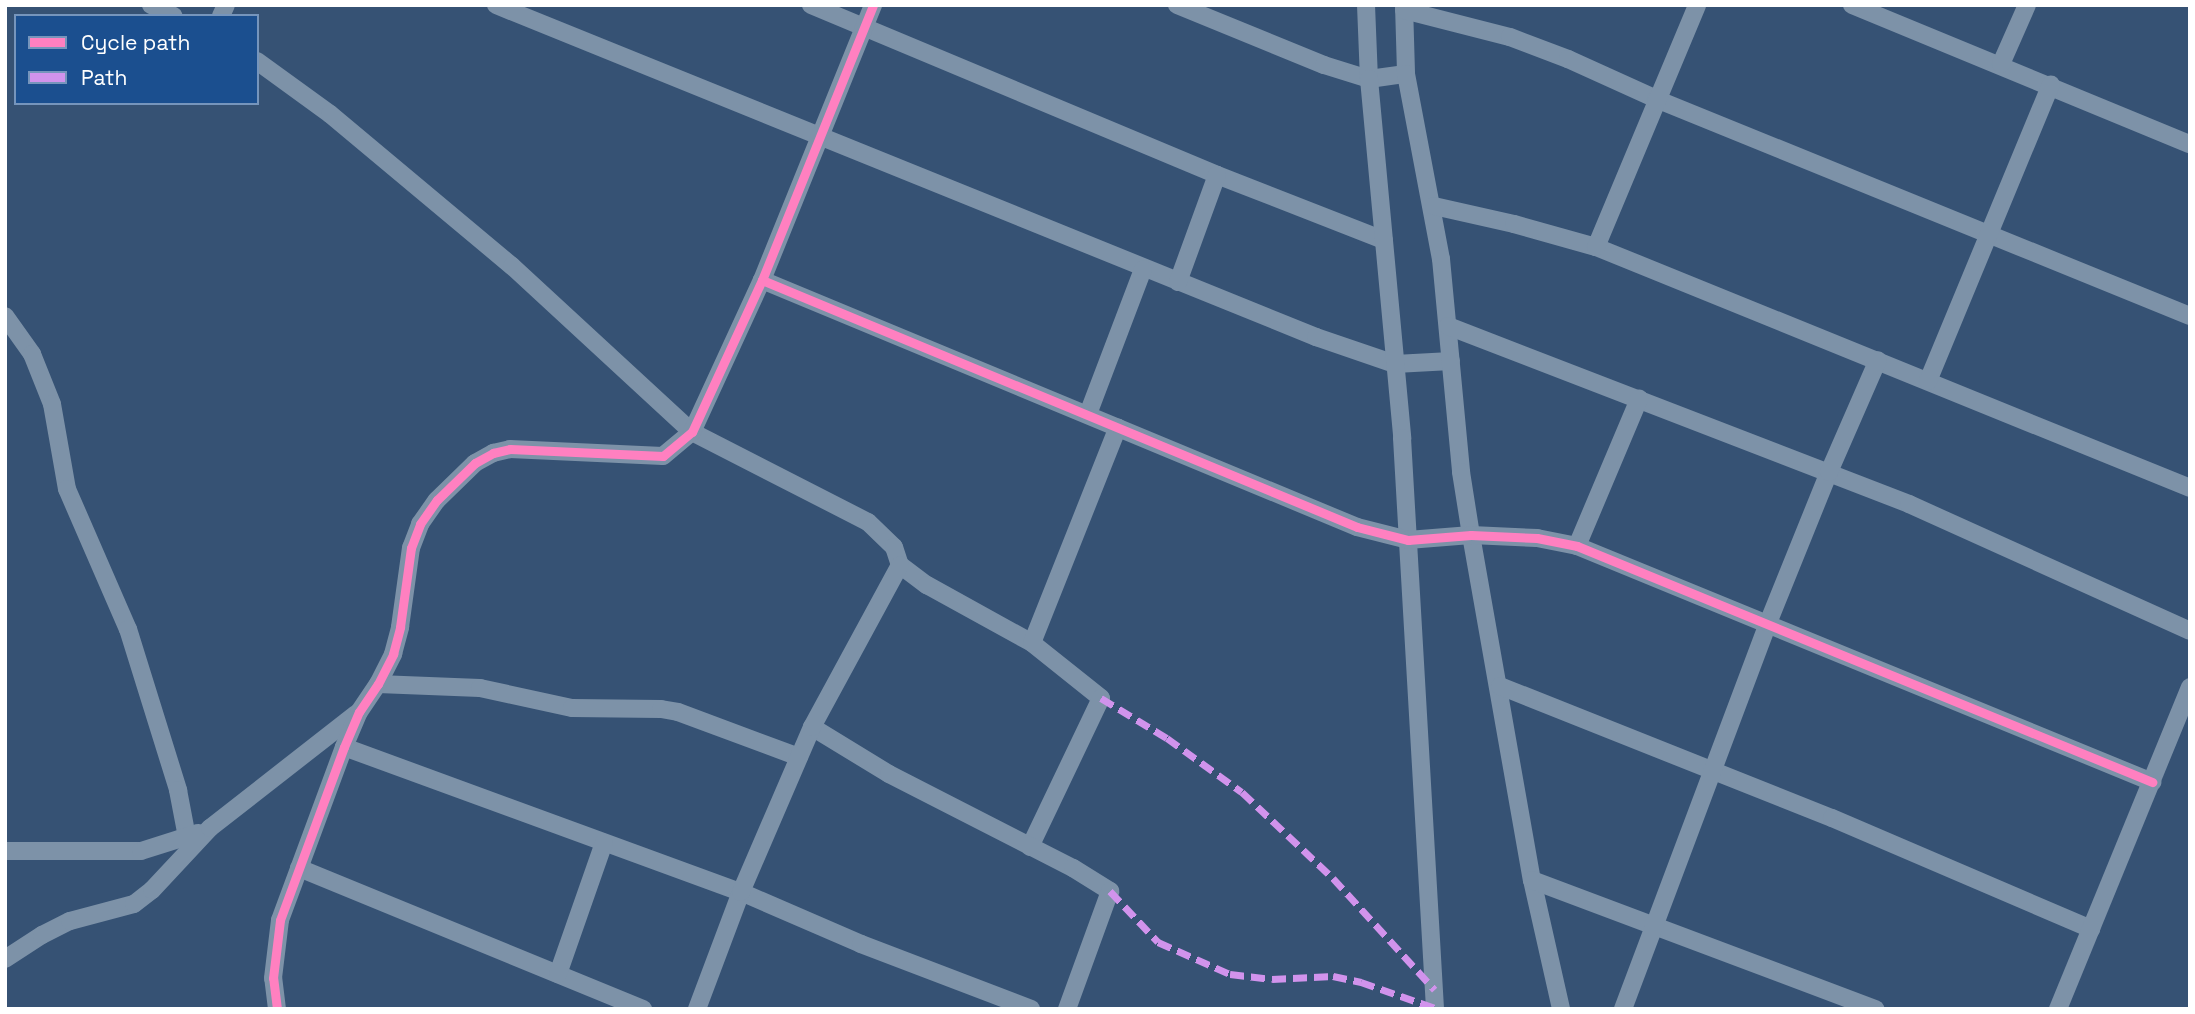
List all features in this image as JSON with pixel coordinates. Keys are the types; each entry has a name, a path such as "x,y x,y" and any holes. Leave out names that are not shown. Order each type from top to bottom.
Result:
{"street":[{"path":"150,5 170,14"},
{"path":"496,5 1143,269 1340,346 1395,364 1451,362"},
{"path":"811,5 1217,175 1384,240"},
{"path":"277,1009 273,978 280,920 344,747 359,712 378,684 393,654 400,627 411,548 420,524 437,500 475,463 493,453 510,449 663,456 691,432 762,279 873,5"},
{"path":"1177,5 1324,65 1369,79 1406,74"},
{"path":"1366,5 1369,79 1408,540 1435,1009"},
{"path":"1596,247 1697,5"},
{"path":"1853,5 2190,144"},
{"path":"2001,64 2027,5"},
{"path":"1561,1009 1532,880 1500,686 1471,535 1434,206 1412,116 1406,74 1404,8 1510,37 1568,59 1656,99 2190,316"},
{"path":"259,62 330,114 461,223 691,432 868,522 894,547 900,565 927,585 1032,643 1101,698 1030,847"},
{"path":"1928,381 2050,84"},
{"path":"1178,282 1217,175"},
{"path":"1434,206 1514,223 1596,247 2190,488"},
{"path":"1088,414 1143,269"},
{"path":"762,279 1357,527 1408,540 1471,535 1537,538 1577,546 2152,782"},
{"path":"5,316 32,354 52,404 67,489 128,629 178,790 187,838"},
{"path":"1448,326 1909,504 2190,631"},
{"path":"1623,1009 1768,623 1878,360"},
{"path":"1577,546 1639,399"},
{"path":"1032,643 1118,427"},
{"path":"697,1009 741,892 812,727 900,565"},
{"path":"378,684 480,688 572,708 661,709 678,712 799,757"},
{"path":"1500,686 1963,873 2091,929"},
{"path":"2059,1009 2190,687"},
{"path":"5,959 41,935 70,921 134,904 152,890 210,828 359,712"},
{"path":"812,727 889,774 1110,891 1067,1009"},
{"path":"344,747 741,892 861,944 1031,1009"},
{"path":"5,851 141,851 187,838 210,828"},
{"path":"558,974 604,843"},
{"path":"299,868 643,1009"},
{"path":"1532,880 1876,1009"}],"marked path":[{"path":"1101,698 1167,738 1242,792 1333,878 1435,990"},
{"path":"1110,891 1158,942 1230,974 1272,979 1333,976 1361,982 1435,1008"}],"cycle path":[{"path":"277,1009 273,978 280,920 344,747 359,712 378,684 393,654 400,627 411,548 420,524 437,500 475,463 493,453 510,449 663,456 692,432 762,280 873,5"},
{"path":"762,280 1357,527 1408,540 1471,535 1537,538 1577,546 2152,782"}]}
